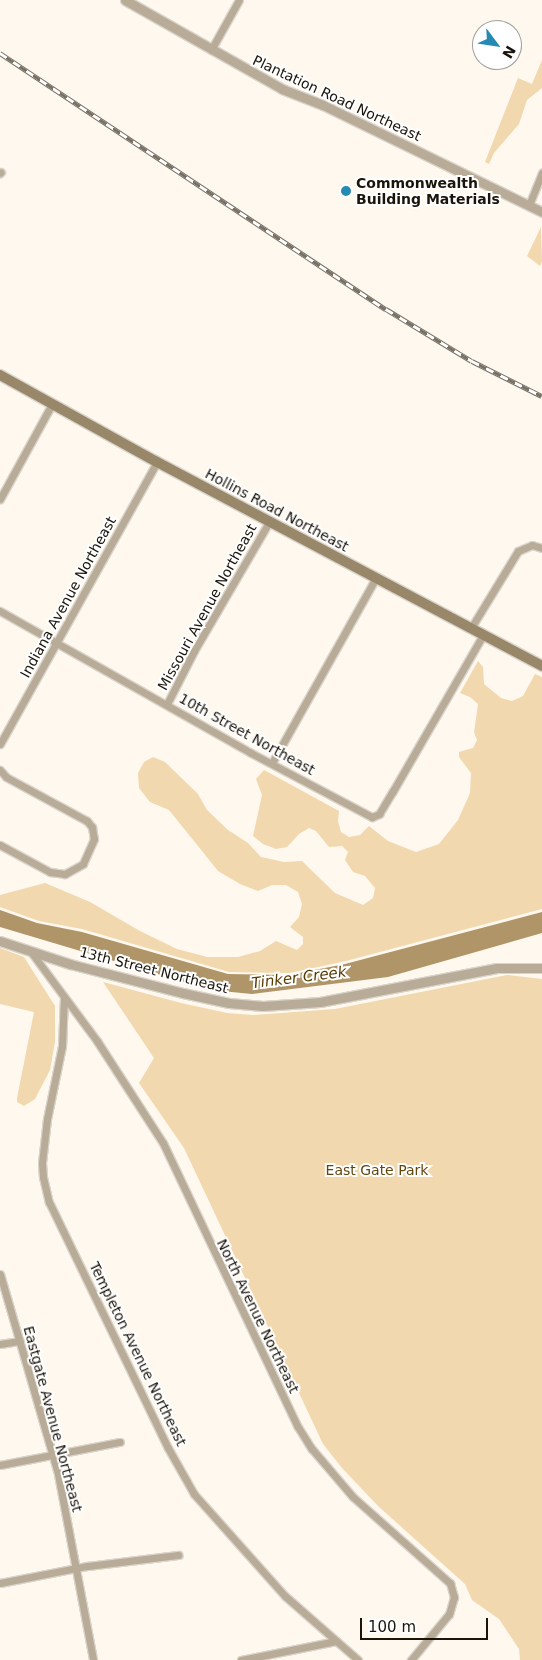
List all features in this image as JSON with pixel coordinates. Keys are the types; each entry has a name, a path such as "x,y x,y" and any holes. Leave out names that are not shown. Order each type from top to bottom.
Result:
{"main road":[{"name":"Hollins Road Northeast","path":"0,375 157,462 542,666"}],"street":[{"name":"Plantation Road Northeast","path":"125,0 282,89 323,104 542,212"},
{"path":"211,50 239,0"},
{"path":"529,206 542,173"},
{"path":"0,499 52,404"},
{"name":"Indiana Avenue Northeast","path":"0,744 157,462"},
{"name":"Missouri Avenue Northeast","path":"166,704 194,651 269,522"},
{"path":"472,628 518,551 532,545 542,548"},
{"path":"272,763 376,578"},
{"name":"10th Street Northeast","path":"0,611 368,816 376,816 393,791 483,635"},
{"path":"0,770 6,777 84,819 92,827 94,839 89,856 77,869 66,874 50,872 0,845"},
{"name":"13th Street Northeast","path":"0,941 31,952 183,993 229,1003 263,1006 320,1002 497,968 542,968"},
{"name":"North Avenue Northeast","path":"31,952 97,1041 163,1143 298,1427 312,1449 353,1497 450,1583 454,1597 450,1614 411,1660"},
{"name":"Templeton Avenue Northeast","path":"64,997 60,1063 47,1119 42,1163 42,1177 49,1202 168,1448 194,1494 286,1596 358,1660"},
{"name":"Eastgate Avenue Northeast","path":"0,1274 65,1506 92,1660"},
{"path":"0,1344 20,1341"},
{"path":"0,1465 120,1442"},
{"path":"0,1583 76,1569 178,1555"},
{"path":"241,1660 336,1641"}],"green space":[{"path":"542,60 542,88 527,100 519,124 494,153 489,164 485,162 518,78 532,84"},
{"path":"541,227 542,261 540,266 527,256"},
{"path":"478,661 483,667 484,684 501,698 512,701 523,696 535,674 542,677 542,909 346,961 290,973 229,972 82,929 39,921 0,907 0,895 45,883 90,902 140,931 177,949 207,957 238,957 260,951 276,941 297,950 303,944 303,937 290,927 299,917 302,904 298,892 286,885 272,885 258,891 240,884 218,871 169,810 150,802 139,788 138,773 144,762 153,757 165,762 198,794 207,810 228,830 248,843 261,857 284,862 302,861 335,893 363,905 373,898 375,888 365,876 353,872 345,860 348,852 342,846 329,847 316,831 309,828 299,834 287,847 276,849 263,844 253,836 262,795 256,779 264,770 339,811 338,821 341,832 349,837 360,835 369,826 388,841 416,852 439,844 458,820 470,793 471,773 459,757 459,752 473,748 477,740 474,732 478,704 470,697 460,693"},
{"path":"0,948 24,957 55,1006 55,1042 50,1070 35,1099 24,1106 17,1102 17,1098 34,1012 0,1004"},
{"name":"East Gate Park","path":"507,975 542,979 542,1660 520,1660 519,1649 499,1619 472,1600 465,1584 378,1506 342,1468 323,1444 184,1148 139,1083 154,1058 103,982 181,1003 227,1013 253,1015 335,1009"}],"water":[{"name":"Tinker Creek","path":"0,910 37,923 82,932 228,974 289,975 345,964 542,912 542,933 388,977 252,994 211,990 0,927"}],"railway":[{"path":"0,53 386,309 472,361 542,396"}],"place":[{"name":"Commonwealth Building Materials","path":"346,191"}]}
